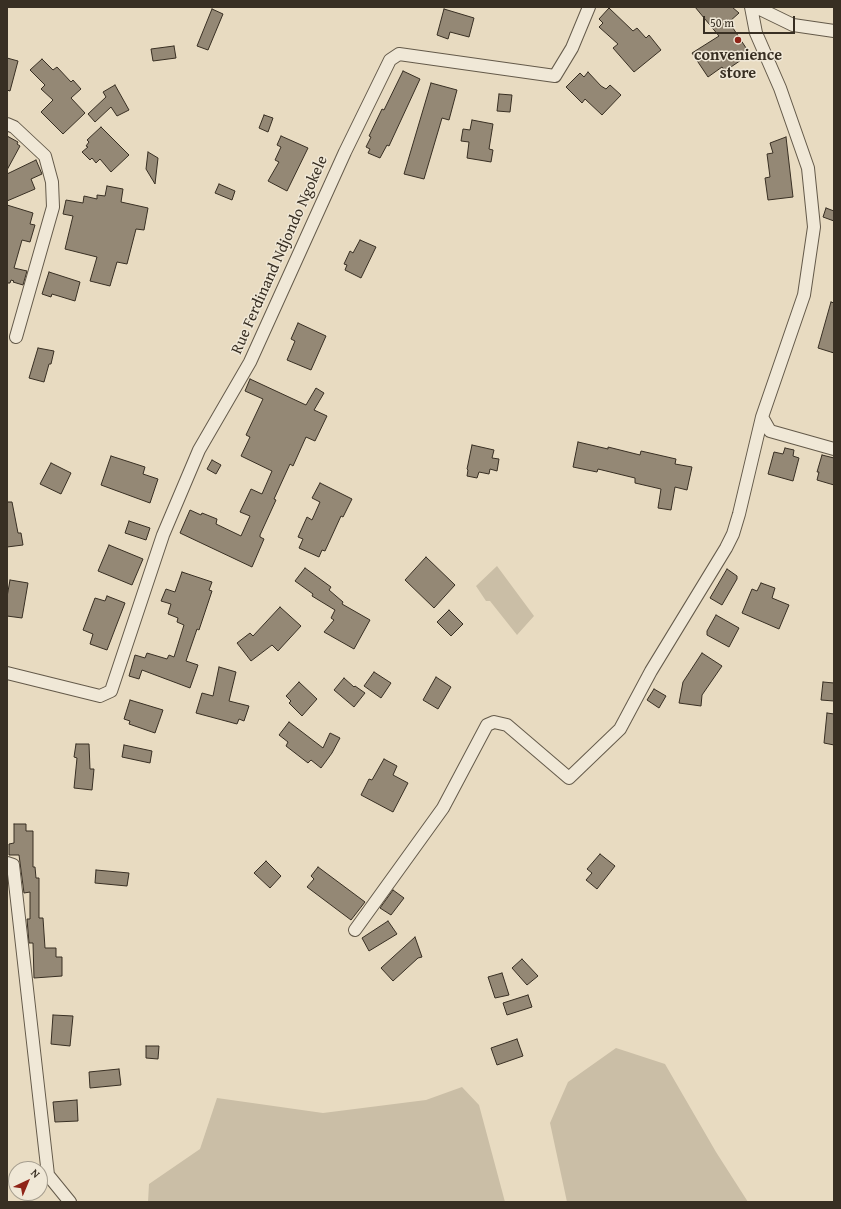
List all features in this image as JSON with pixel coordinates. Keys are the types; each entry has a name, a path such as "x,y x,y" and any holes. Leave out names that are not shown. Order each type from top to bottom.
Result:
{"street":[{"name":"Rue Ferdinand Ndjondo Ngokele","path":"7,673 100,696 111,691 163,535 199,450 250,362 345,152 390,60 399,54 555,76 572,48 589,7"},
{"path":"355,930 443,808 487,725 494,722 507,725 570,778 620,728 651,671 733,534 762,417 804,295 814,227 808,168 780,88 756,33 751,7"},
{"path":"756,7 793,25 834,31"},
{"path":"7,124 14,127 45,156 52,182 53,207 16,337"},
{"path":"762,417 770,431 834,449"},
{"path":"7,863 13,865 48,1175 70,1202"}],"shaded area":[{"path":"497,566 534,616 517,635 490,601 486,601 476,586"},
{"path":"616,1048 665,1064 716,1152 748,1202 567,1202 550,1123 568,1082"},
{"path":"462,1087 479,1105 505,1202 148,1202 149,1184 200,1149 217,1098 323,1113 426,1100"}],"building":[{"path":"695,7 732,7 739,13 729,22 750,54 725,71 722,67 708,77 692,53 719,36"},
{"path":"609,8 633,31 637,28 646,38 649,35 661,50 634,72 613,48 618,44 599,27 603,23 599,19"},
{"path":"212,9 223,14 208,50 197,46"},
{"path":"444,9 474,18 469,37 450,32 448,39 437,35"},
{"path":"174,46 176,58 153,61 151,49"},
{"path":"7,58 18,61 10,91 7,90"},
{"path":"42,59 53,70 57,67 71,82 73,80 81,89 71,98 85,113 63,134 41,112 53,100 41,89 45,85 30,70"},
{"path":"403,71 420,79 389,146 387,145 380,158 368,153 370,149 366,147 371,137 369,136 382,109 384,110"},
{"path":"588,72 601,86 606,89 610,85 621,95 602,115 585,99 582,103 566,87 580,73 584,77"},
{"path":"431,83 457,90 449,120 442,118 424,179 404,174"},
{"path":"115,85 129,110 117,116 111,107 95,122 88,114 106,97 103,92"},
{"path":"499,94 512,95 510,112 497,111"},
{"path":"264,115 273,118 268,132 259,128"},
{"path":"472,120 493,124 489,149 493,150 491,162 467,158 469,142 461,141 463,129 470,130"},
{"path":"101,127 129,155 111,172 100,159 96,163 92,158 90,160 82,152 88,147 86,146 89,142 87,140"},
{"path":"7,136 18,142 17,144 20,146 7,170"},
{"path":"281,136 308,148 287,191 268,181 279,162 275,160 281,147 277,145"},
{"path":"786,137 793,197 768,200 765,178 770,177 767,154 773,153 770,143"},
{"path":"148,152 158,158 155,184 146,169"},
{"path":"36,160 42,174 31,179 35,189 7,201 7,174"},
{"path":"219,184 235,191 232,200 215,193"},
{"path":"107,186 123,189 121,202 148,208 144,230 136,229 127,264 117,262 110,286 90,281 97,257 65,249 73,216 63,214 66,200 83,203 84,196 97,199 97,195 105,196"},
{"path":"7,205 33,213 30,224 35,225 30,242 22,240 14,268 27,271 23,285 11,280 10,283 7,283"},
{"path":"826,208 834,211 834,221 823,217"},
{"path":"360,240 376,247 361,278 345,270 347,265 344,264 350,251 353,253"},
{"path":"49,272 80,282 75,301 52,294 51,297 42,294"},
{"path":"831,302 834,303 834,353 818,348"},
{"path":"298,323 326,336 311,370 287,360 295,341 291,339"},
{"path":"38,348 54,351 44,382 29,378"},
{"path":"250,379 306,405 316,388 324,393 314,410 327,416 315,441 306,437 293,466 290,464 260,535 260,537 264,539 252,567 180,533 190,510 201,515 202,513 217,519 216,524 241,536 250,516 240,512 251,489 262,494 272,471 241,456 250,437 246,435 263,399 245,391"},
{"path":"578,442 608,449 608,447 640,455 641,451 676,459 675,464 692,467 687,490 675,487 671,510 658,508 661,489 635,483 635,478 598,469 597,472 573,467"},
{"path":"472,445 494,450 492,458 499,459 497,471 490,469 489,474 479,472 477,478 467,476"},
{"path":"785,448 794,450 793,456 799,458 793,481 768,474 774,452 783,454"},
{"path":"822,455 834,458 834,485 817,480 819,472 817,472"},
{"path":"111,456 145,467 143,474 158,479 150,503 101,485"},
{"path":"212,460 221,465 216,474 207,469"},
{"path":"51,463 71,473 61,494 40,484"},
{"path":"320,483 352,499 343,517 341,516 325,551 322,550 319,557 299,548 303,539 298,537 307,517 312,520 320,502 312,498"},
{"path":"7,502 12,502 18,533 21,533 23,545 7,547"},
{"path":"129,521 150,528 146,540 125,533"},
{"path":"109,545 143,559 132,585 98,571"},
{"path":"426,557 455,585 434,608 405,580"},
{"path":"305,568 331,587 329,590 343,602 342,604 370,620 354,649 324,632 334,620 331,618 335,610 312,596 313,594 295,581"},
{"path":"727,569 737,576 737,579 722,605 710,598"},
{"path":"182,572 212,582 209,590 212,591 199,630 197,629 186,661 198,665 190,688 142,670 139,679 129,676 135,655 145,658 147,653 167,659 169,655 174,657 184,625 177,622 178,618 168,614 171,604 161,601 166,589 175,592"},
{"path":"10,580 28,583 22,618 7,616 7,597"},
{"path":"761,583 775,588 772,598 789,605 779,629 742,613 752,589 757,591"},
{"path":"107,596 125,603 107,650 90,644 93,634 83,630 95,598 105,601"},
{"path":"280,607 301,626 278,651 272,645 251,661 237,643 250,633 253,636"},
{"path":"449,610 463,624 451,636 437,622"},
{"path":"716,615 739,628 729,647 707,635 707,631"},
{"path":"702,653 722,666 702,695 701,706 679,703 683,682"},
{"path":"219,667 236,672 229,701 249,706 244,721 239,719 237,724 196,713 202,693 213,696"},
{"path":"374,672 391,683 381,698 364,686"},
{"path":"436,677 451,687 438,709 423,700"},
{"path":"344,678 354,687 355,686 365,693 354,707 334,690"},
{"path":"299,682 317,699 302,716 289,703 291,701 286,696"},
{"path":"823,682 834,683 834,701 821,700"},
{"path":"654,689 666,696 659,708 647,700"},
{"path":"130,700 163,710 155,733 129,724 130,721 124,719"},
{"path":"827,713 834,714 834,745 824,743"},
{"path":"289,722 323,748 330,733 340,738 332,753 321,768 311,760 308,763 286,746 288,742 279,735"},
{"path":"76,744 89,744 90,769 94,769 92,790 74,788 77,758 74,757"},
{"path":"124,745 152,751 150,763 122,757"},
{"path":"384,759 397,766 393,775 408,783 393,812 361,795 369,779 372,780"},
{"path":"14,824 26,824 26,831 33,831 33,867 35,867 36,878 39,878 39,918 43,918 45,948 56,948 56,957 62,957 62,976 34,978 33,943 29,943 27,919 30,919 30,892 24,893 19,855 9,855 9,844 14,843"},
{"path":"600,854 615,866 597,889 586,880 592,873 587,869"},
{"path":"266,861 281,876 270,888 254,873"},
{"path":"318,867 365,902 351,920 307,887 314,879 311,876"},
{"path":"96,870 129,873 127,886 95,883"},
{"path":"393,890 404,898 391,915 380,908"},
{"path":"388,921 397,934 369,951 362,938"},
{"path":"415,937 422,957 418,958 393,981 381,968"},
{"path":"522,959 538,976 527,985 512,968"},
{"path":"502,973 509,995 495,998 488,977"},
{"path":"528,995 532,1007 507,1015 503,1003"},
{"path":"53,1015 73,1016 70,1046 51,1044"},
{"path":"517,1039 523,1056 497,1065 491,1048"},
{"path":"146,1046 159,1046 158,1059 146,1058"},
{"path":"119,1069 121,1085 90,1088 89,1072"},
{"path":"77,1100 78,1121 55,1122 53,1102"}],"place":[{"name":"convenience store","path":"738,40"}]}
